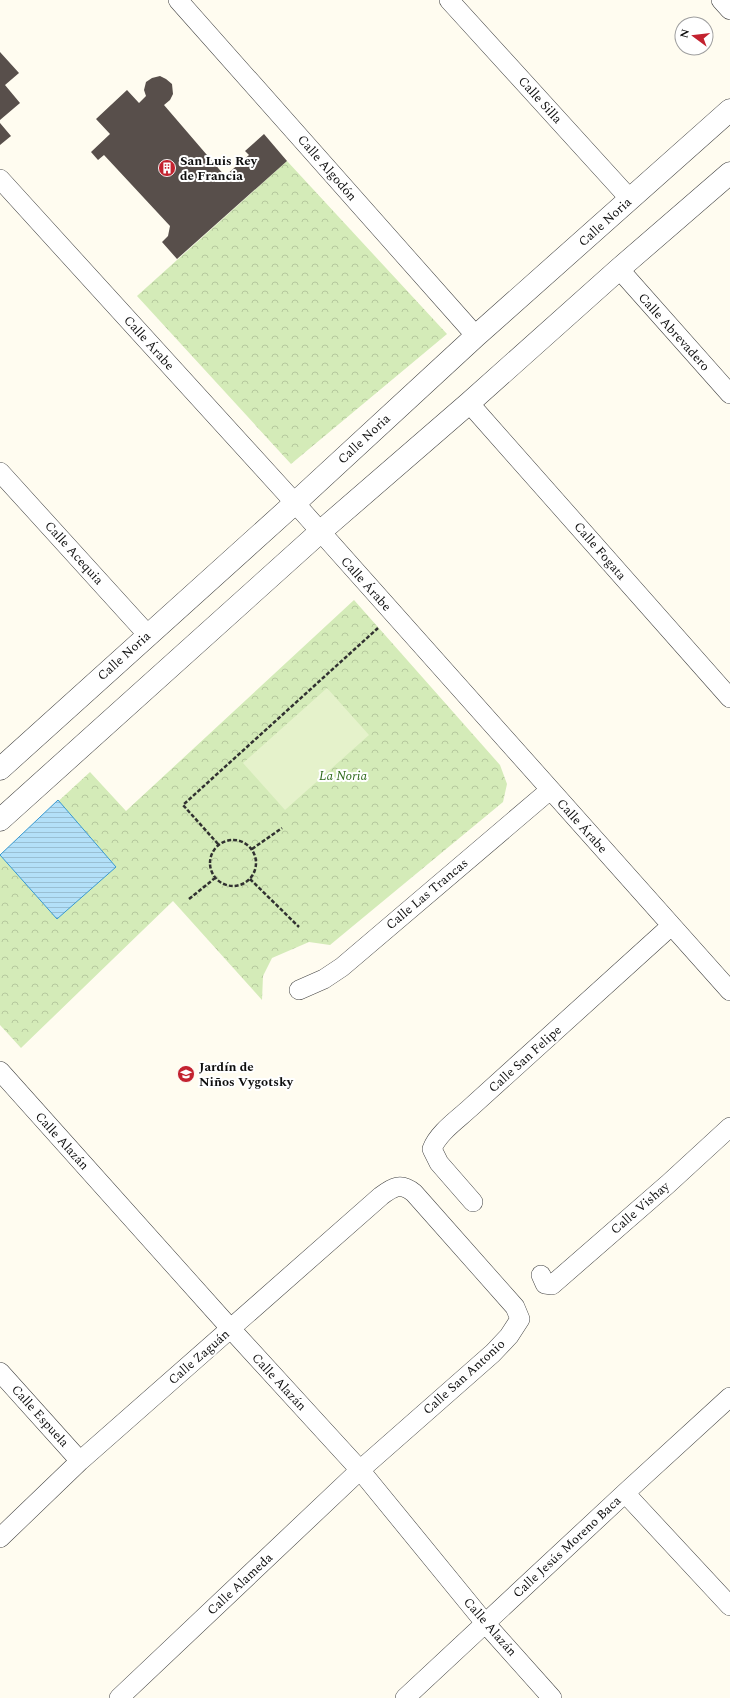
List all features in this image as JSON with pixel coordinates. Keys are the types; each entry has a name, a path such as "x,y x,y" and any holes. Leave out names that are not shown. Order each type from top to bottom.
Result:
{"street":[{"name":"Calle Algodón","path":"178,0 476,336"},
{"name":"Calle Silla","path":"449,0 630,199"},
{"path":"721,0 730,10"},
{"name":"Calle Noria","path":"2,764 148,635 476,336 730,110"},
{"path":"0,820 320,532 730,173"},
{"name":"Calle Árabe","path":"0,179 294,503 730,991"},
{"name":"Calle Abrevadero","path":"619,270 730,394"},
{"name":"Calle Fogata","path":"469,403 730,698"},
{"name":"Calle Acequia","path":"0,472 148,635"},
{"name":"Calle Las Trancas","path":"300,990 324,979 342,967 550,790"},
{"name":"Calle San Felipe","path":"473,1202 439,1163 432,1149 439,1137 671,926"},
{"name":"Calle Alazán","path":"0,1071 231,1329 360,1470 485,1623 552,1698"},
{"name":"Calle Vishay","path":"544,1280 552,1285 639,1210 730,1127"},
{"name":"Calle Zaguán","path":"0,1538 80,1461 381,1196 396,1186 403,1186"},
{"name":"Calle San Antonio","path":"360,1470 493,1353 509,1336 520,1319 515,1307 508,1298 419,1198 403,1186"},
{"name":"Calle Espuela","path":"0,1372 80,1461"},
{"name":"Calle Jesús Moreno Baca","path":"405,1698 730,1397"},
{"name":"Calle Alameda","path":"119,1698 360,1470"},
{"path":"625,1493 730,1606"}],"path":[{"path":"218,844 183,804 394,615"},
{"path":"252,849 282,828"},
{"path":"232,839 240,840 252,849 256,857 256,865 250,879 243,884 228,886 215,878 211,872 210,857 218,844 232,839"},
{"path":"189,899 215,878"},
{"path":"250,879 299,928"}],"green space":[{"path":"287,161 447,334 291,464 137,296"},
{"name":"La Noria","path":"354,600 500,765 507,784 503,802 330,945 309,942 272,958 263,976 262,1000 173,901 21,1048 0,1025 0,855 90,772 126,811"},
{"path":"327,688 369,735 285,810 243,763"}],"water":[{"path":"58,800 116,867 57,919 0,855"}],"building":[{"path":"0,52 19,73 5,85 20,103 0,120"},
{"name":"San Luis Rey de Francia","path":"160,76 172,84 173,94 170,100 164,105 225,176 249,155 245,151 264,134 287,161 177,259 162,242 168,236 170,226 104,155 98,160 91,152 110,134 96,119 127,90 139,103 146,96 144,90 146,82 152,78"},
{"path":"0,123 11,136 0,145"}],"place":[{"name":"San Luis Rey de Francia","path":"167,168"},
{"name":"Jardín de Niños Vygotsky","path":"186,1074"}]}
